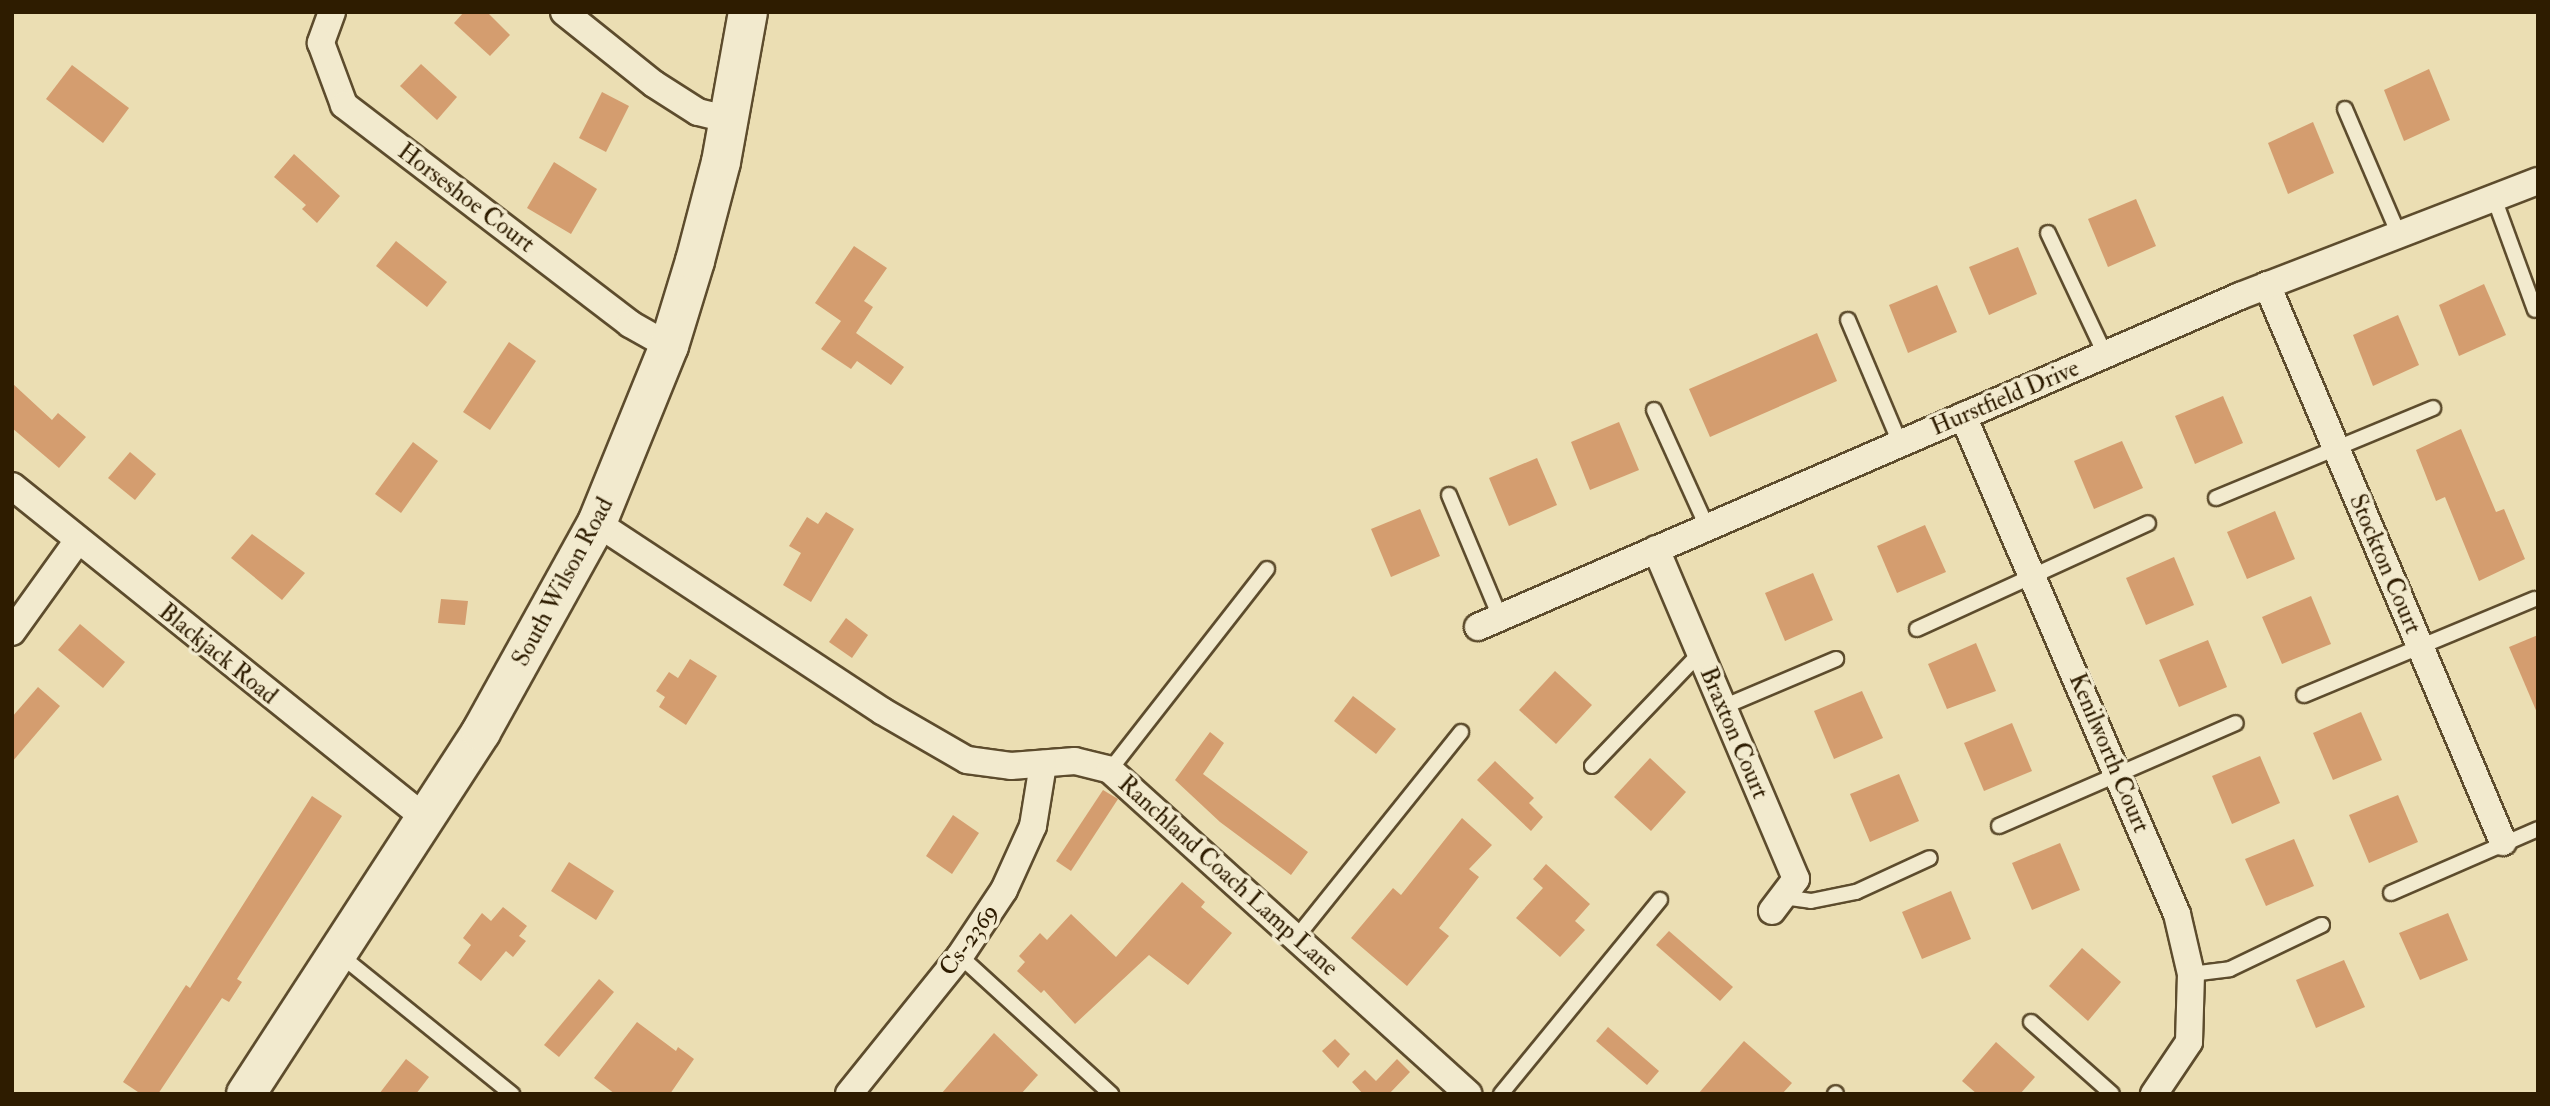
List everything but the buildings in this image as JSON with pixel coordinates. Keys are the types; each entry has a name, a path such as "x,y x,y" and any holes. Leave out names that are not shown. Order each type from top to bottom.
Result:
{"main road":[{"name":"South Wilson Road","path":"246,1094 339,954 523,659 597,523 669,346 730,120 748,12"}],"street":[{"name":"Horseshoe Court","path":"332,12 321,43 344,105 630,324 669,346"},
{"path":"564,12 654,84 698,112 730,120"},
{"name":"Hurstfield Drive","path":"1489,622 2267,285 2494,198 2536,186"},
{"name":"Stockton Court","path":"2267,285 2503,842"},
{"name":"Kenilworth Court","path":"1963,416 2177,914 2191,974 2189,1042 2154,1094"},
{"name":"Blackjack Road","path":"12,486 425,818"},
{"name":"Ranchland Coach Lamp Lane","path":"597,523 882,711 967,760 1043,764 1074,761 1110,770 1468,1094"},
{"path":"12,632 78,540"},
{"name":"Braxton Court","path":"1656,550 1796,879 1777,904"},
{"name":"Cs-2369","path":"849,1094 960,956 1004,890 1022,853 1037,809 1043,764"}],"lane":[{"path":"2345,109 2399,235"},
{"path":"2494,198 2535,310"},
{"path":"2048,233 2105,354"},
{"path":"1848,320 1900,443"},
{"path":"2216,498 2433,408"},
{"path":"1654,410 1707,527"},
{"path":"1449,495 1489,622"},
{"path":"1917,629 2148,523"},
{"path":"1110,770 1267,569"},
{"path":"2304,695 2535,599"},
{"path":"1592,766 1700,653"},
{"path":"1723,707 1836,659"},
{"path":"1999,826 2117,771 2236,723"},
{"path":"1296,937 1461,732"},
{"path":"2391,893 2538,829"},
{"path":"1777,904 1811,901 1856,892 1930,858"},
{"path":"1501,1094 1660,900"},
{"path":"2191,974 2230,969 2322,925"},
{"path":"339,954 512,1094"},
{"path":"960,956 1111,1094"},
{"path":"2031,1022 2112,1094"}]}
